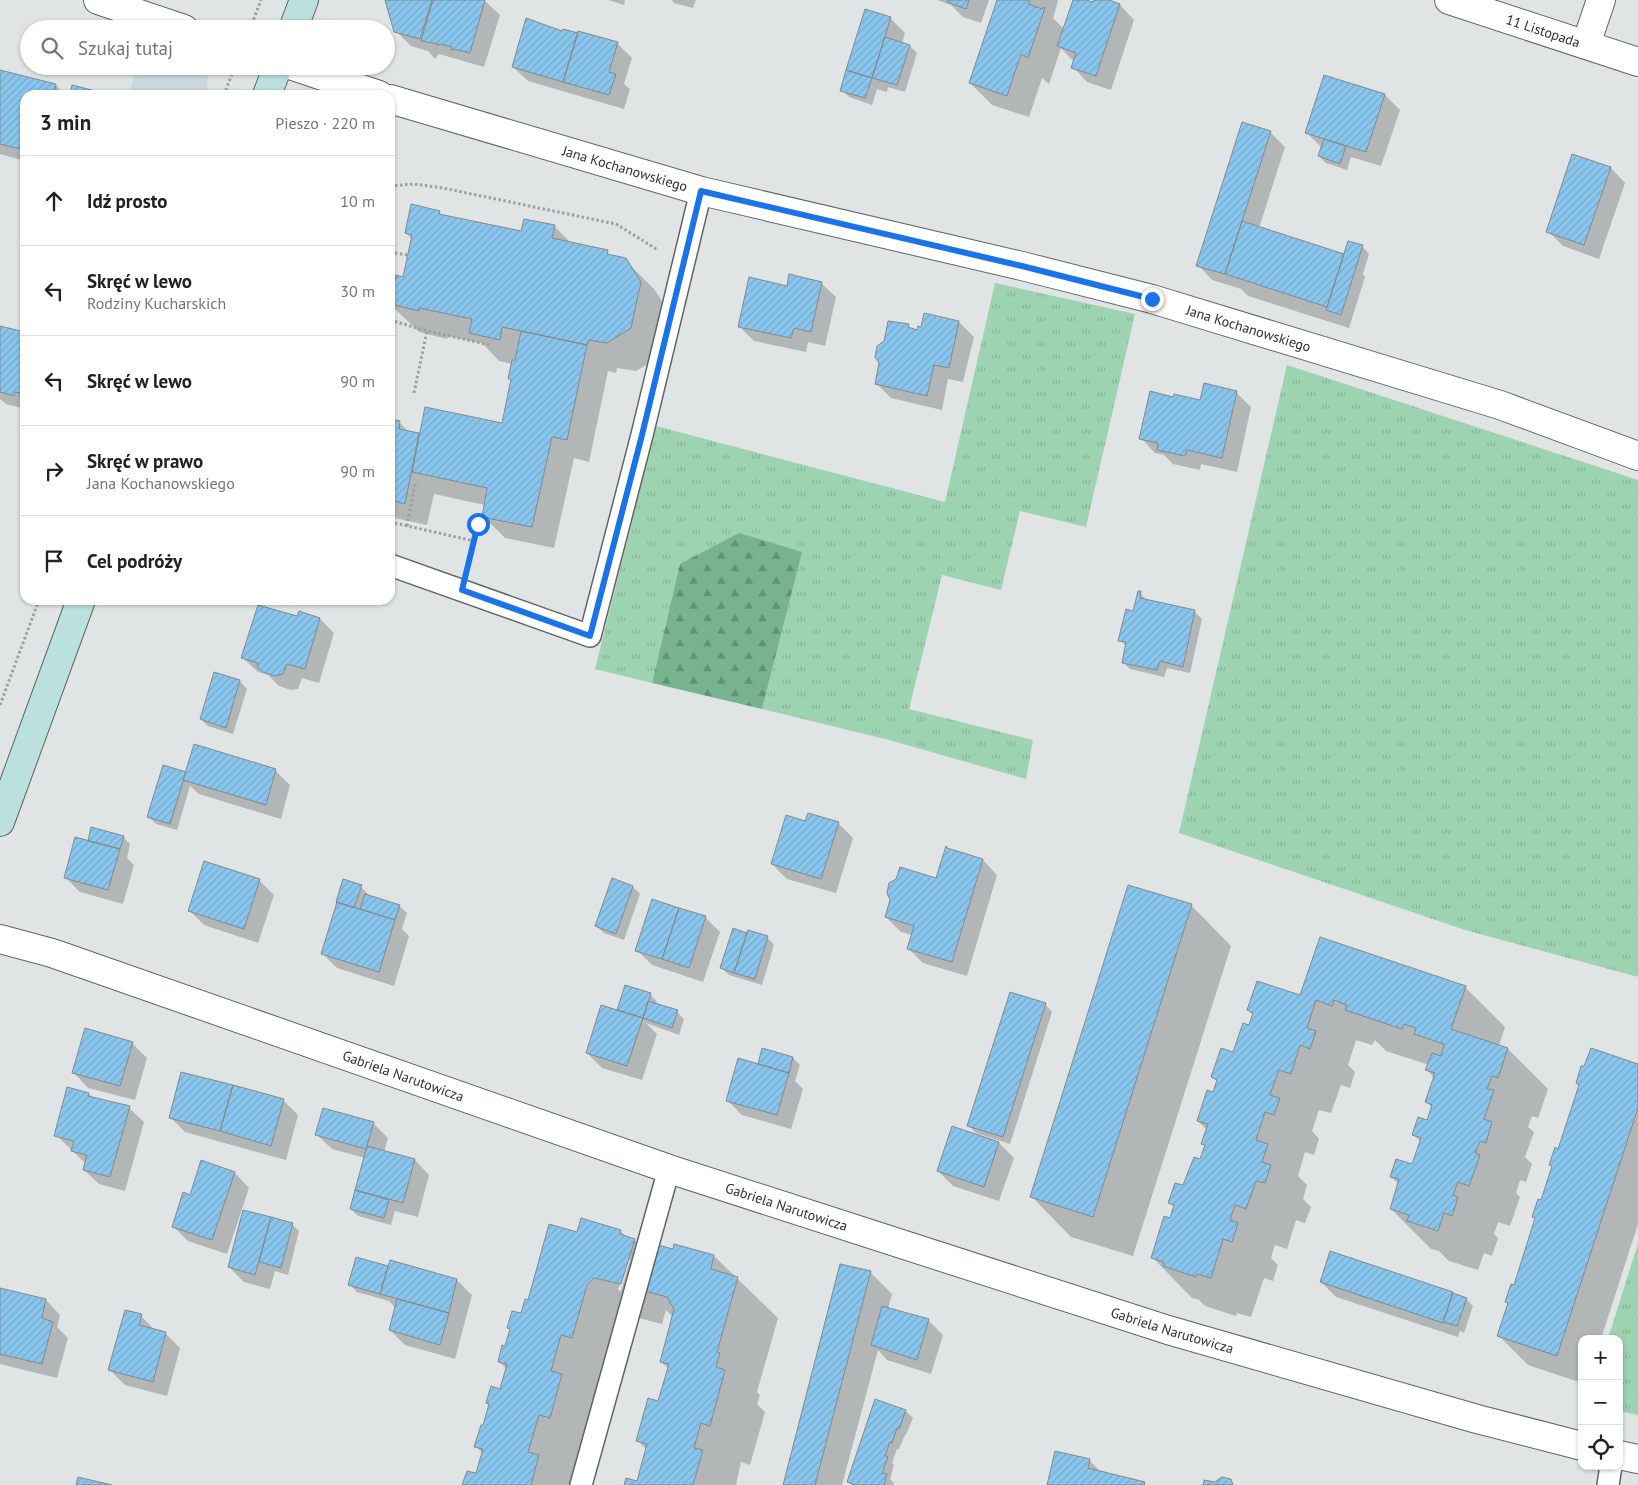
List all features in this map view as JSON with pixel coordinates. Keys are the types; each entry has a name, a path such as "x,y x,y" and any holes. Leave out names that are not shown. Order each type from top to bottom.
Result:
{"street":[{"path":"98,0 157,20"},
{"path":"296,20 304,0"},
{"name":"11 Listopada","path":"1449,0 1638,62"},
{"path":"1586,44 1601,0"},
{"path":"269,90 275,75"},
{"path":"320,75 364,90"},
{"name":"Jana Kochanowskiego","path":"395,99 701,191 1022,266 1152,299 1500,405 1638,456"},
{"path":"0,822 79,605"},
{"name":"Gabriela Narutowicza","path":"0,939 70,959 669,1169 1168,1330 1470,1417 1578,1445"},
{"path":"1623,1456 1638,1459"}],"lane":[{"path":"395,568 590,636 701,191"},
{"path":"581,1485 669,1169"},
{"path":"1608,1485 1610,1470"}],"path":[{"path":"253,20 261,0"},
{"path":"226,90 232,75"},
{"path":"395,186 414,184 443,188 616,224 683,268"},
{"path":"395,253 407,256"},
{"path":"395,322 426,331 490,345"},
{"path":"414,393 426,331"},
{"path":"407,526 415,484"},
{"path":"395,523 474,540"},
{"path":"462,590 478,524"},
{"path":"0,705 37,605"}],"shaded area":[{"path":"134,75 208,76 207,90 130,90"}],"green space":[{"path":"995,283 1135,314 1086,527 1020,511 1001,590 942,575 909,709 1033,740 1026,779 889,740 762,709 801,553 680,564 652,683 595,669 656,426 945,502"},
{"path":"1287,365 1638,480 1638,977 1465,930 1179,833"},
{"path":"739,533 802,552 762,709 652,683 680,564"},
{"path":"1638,1243 1638,1415 1623,1412 1623,1335 1609,1335"}],"building":[{"path":"385,0 432,0 420,39 395,32 395,20 391,20"},
{"path":"433,0 485,0 470,53 451,50 452,47 440,44 438,46 438,44 421,41"},
{"path":"948,0 969,0 966,9 947,2"},
{"path":"997,0 1030,0 1028,4 1042,9 1043,7 1045,8 1028,58 1021,54 1007,96 969,83"},
{"path":"1073,0 1093,2 1094,0 1109,0 1120,4 1096,76 1071,68 1076,53 1057,46"},
{"path":"865,9 891,17 872,78 846,70"},
{"path":"526,18 562,31 563,29 578,33 563,82 512,67"},
{"path":"578,31 618,42 609,72 616,74 609,95 563,82"},
{"path":"885,37 910,45 897,85 872,78"},
{"path":"0,70 56,84 55,90 20,90 20,149 0,144"},
{"path":"846,70 872,78 865,98 840,91"},
{"path":"1324,75 1385,94 1366,152 1305,133"},
{"path":"72,85 92,90 71,90"},
{"path":"1242,122 1271,131 1225,274 1196,266"},
{"path":"1324,139 1346,146 1340,164 1318,156"},
{"path":"1572,154 1611,167 1584,245 1546,232"},
{"path":"411,204 440,211 439,214 521,231 524,219 555,225 552,238 608,250 607,254 626,258 641,282 631,328 607,343 589,340 587,345 502,327 500,340 469,333 472,319 395,305 396,275 403,277 412,235 405,233"},
{"path":"1242,221 1344,254 1327,307 1225,274"},
{"path":"1348,241 1363,245 1341,315 1326,310"},
{"path":"789,274 822,282 811,332 794,328 791,338 738,327 749,277 787,286"},
{"path":"924,313 959,321 949,368 934,365 927,396 875,384 879,363 875,357 877,346 884,341 888,321 909,324 908,327 917,330 918,326 921,327"},
{"path":"0,326 20,331 20,393 15,392 14,396 0,392"},
{"path":"521,331 587,345 567,440 552,437 532,527 482,517 487,488 412,472 425,407 502,423 511,379 508,379 512,360 515,360"},
{"path":"1204,383 1237,391 1222,458 1187,450 1185,456 1157,450 1158,443 1139,439 1150,391 1173,397 1174,394 1200,400"},
{"path":"395,420 400,421 399,429 419,433 405,504 395,501"},
{"path":"1138,591 1141,591 1140,598 1195,610 1183,667 1160,661 1157,670 1122,663 1126,642 1118,641 1126,609 1133,611"},
{"path":"258,605 297,616 299,611 320,618 305,669 287,664 283,674 275,676 263,672 257,667 258,663 241,658"},
{"path":"214,672 240,680 226,728 200,719"},
{"path":"194,744 276,769 266,805 183,780"},
{"path":"163,765 186,772 170,824 147,817"},
{"path":"808,813 839,822 821,879 771,864 786,815 805,821"},
{"path":"91,827 124,836 120,849 88,841"},
{"path":"75,837 120,849 108,890 64,878"},
{"path":"946,846 947,848 983,859 952,962 907,949 914,926 885,917 890,900 887,893 889,883 896,879 900,867 936,878"},
{"path":"204,861 260,879 244,929 188,911"},
{"path":"612,878 633,886 616,934 595,926"},
{"path":"343,879 362,885 354,908 336,902"},
{"path":"1128,885 1192,904 1093,1217 1030,1197"},
{"path":"365,894 400,905 395,920 360,909"},
{"path":"652,899 679,908 662,959 635,951"},
{"path":"337,902 395,920 379,972 321,954"},
{"path":"679,908 706,916 689,968 662,959"},
{"path":"733,928 747,933 734,973 720,968"},
{"path":"748,930 768,936 755,979 734,973"},
{"path":"1320,937 1466,986 1451,1029 1508,1048 1498,1078 1492,1076 1487,1089 1494,1090 1484,1119 1492,1122 1486,1143 1480,1141 1475,1153 1480,1155 1469,1186 1458,1182 1453,1195 1458,1197 1452,1216 1444,1213 1438,1231 1407,1221 1409,1215 1390,1209 1399,1179 1390,1177 1396,1159 1412,1164 1421,1138 1412,1135 1418,1117 1427,1120 1432,1105 1425,1102 1435,1073 1425,1070 1432,1053 1441,1056 1444,1044 1414,1034 1416,1028 1404,1024 1402,1029 1345,1010 1347,1005 1334,1000 1332,1006 1316,1000 1307,1028 1316,1031 1310,1049 1300,1045 1291,1074 1279,1070 1270,1095 1280,1098 1274,1115 1265,1112 1256,1140 1268,1144 1262,1162 1271,1165 1265,1183 1256,1181 1246,1209 1235,1205 1230,1220 1238,1223 1232,1242 1223,1239 1211,1278 1197,1274 1196,1277 1163,1266 1164,1262 1151,1258 1164,1216 1170,1218 1174,1205 1168,1203 1175,1183 1183,1185 1194,1157 1200,1159 1205,1145 1201,1144 1208,1124 1197,1121 1207,1090 1213,1092 1217,1080 1211,1077 1221,1048 1233,1052 1243,1023 1249,1025 1253,1013 1247,1010 1257,981 1300,995"},
{"path":"625,985 651,993 643,1018 617,1010"},
{"path":"1010,992 1046,1003 1003,1137 967,1126"},
{"path":"648,1001 678,1010 672,1028 643,1018"},
{"path":"601,1005 643,1018 627,1066 586,1053"},
{"path":"85,1028 133,1042 120,1086 72,1073"},
{"path":"762,1048 793,1057 789,1073 758,1064"},
{"path":"1591,1048 1638,1064 1638,1108 1557,1356 1497,1336 1508,1303 1505,1302 1511,1284 1514,1285 1535,1218 1532,1217 1538,1199 1541,1200 1552,1166 1549,1165 1555,1147 1558,1149 1579,1085 1576,1083 1581,1066 1584,1066"},
{"path":"738,1058 789,1073 777,1115 726,1101"},
{"path":"181,1072 233,1085 220,1131 169,1118"},
{"path":"233,1085 284,1099 271,1146 220,1131"},
{"path":"67,1087 89,1093 88,1096 130,1106 110,1177 83,1170 87,1155 71,1151 74,1141 54,1136"},
{"path":"323,1108 374,1122 366,1149 315,1135"},
{"path":"952,1126 999,1142 984,1187 937,1171"},
{"path":"367,1146 415,1159 403,1203 355,1190"},
{"path":"201,1160 235,1172 212,1240 172,1227 183,1192 190,1195"},
{"path":"355,1190 389,1200 384,1218 350,1209"},
{"path":"243,1210 271,1217 255,1275 228,1267"},
{"path":"271,1217 293,1223 281,1268 259,1262"},
{"path":"581,1218 621,1230 620,1234 635,1239 621,1284 594,1278 587,1285 572,1338 561,1335 551,1371 562,1374 550,1418 539,1415 528,1452 539,1455 531,1485 462,1485 467,1471 476,1473 483,1449 474,1447 489,1404 486,1403 491,1386 500,1389 507,1364 498,1362 502,1345 505,1346 510,1329 507,1328 512,1311 521,1313 525,1299 528,1300 549,1224 577,1232"},
{"path":"674,1244 714,1255 711,1269 738,1277 717,1352 720,1353 716,1367 725,1370 710,1426 701,1423 694,1448 703,1450 693,1485 624,1485 626,1478 637,1481 647,1444 636,1441 648,1398 658,1401 669,1364 660,1362 674,1309 667,1297 645,1291 658,1245 673,1249"},
{"path":"1330,1251 1453,1292 1443,1323 1320,1282"},
{"path":"356,1257 388,1266 380,1294 348,1285"},
{"path":"390,1260 457,1279 449,1313 380,1294"},
{"path":"840,1264 871,1271 815,1485 783,1485"},
{"path":"0,1288 46,1299 42,1318 53,1322 42,1364 0,1354"},
{"path":"1453,1293 1467,1298 1457,1326 1443,1322"},
{"path":"397,1299 449,1313 440,1345 389,1330"},
{"path":"882,1306 929,1319 917,1360 871,1345"},
{"path":"125,1310 142,1314 139,1325 166,1332 153,1382 108,1370"},
{"path":"875,1399 906,1410 899,1429 897,1428 885,1456 888,1457 882,1473 887,1474 884,1485 855,1485 847,1482"},
{"path":"1055,1451 1090,1459 1088,1468 1145,1482 1144,1485 1047,1485"},
{"path":"78,1477 112,1485 76,1485"},
{"path":"1222,1477 1231,1479 1233,1485 1203,1485 1204,1480 1215,1482"}],"route":[{"path":"478,524 462,590 590,636 642,435 701,191 1022,266 1152,299"}]}
